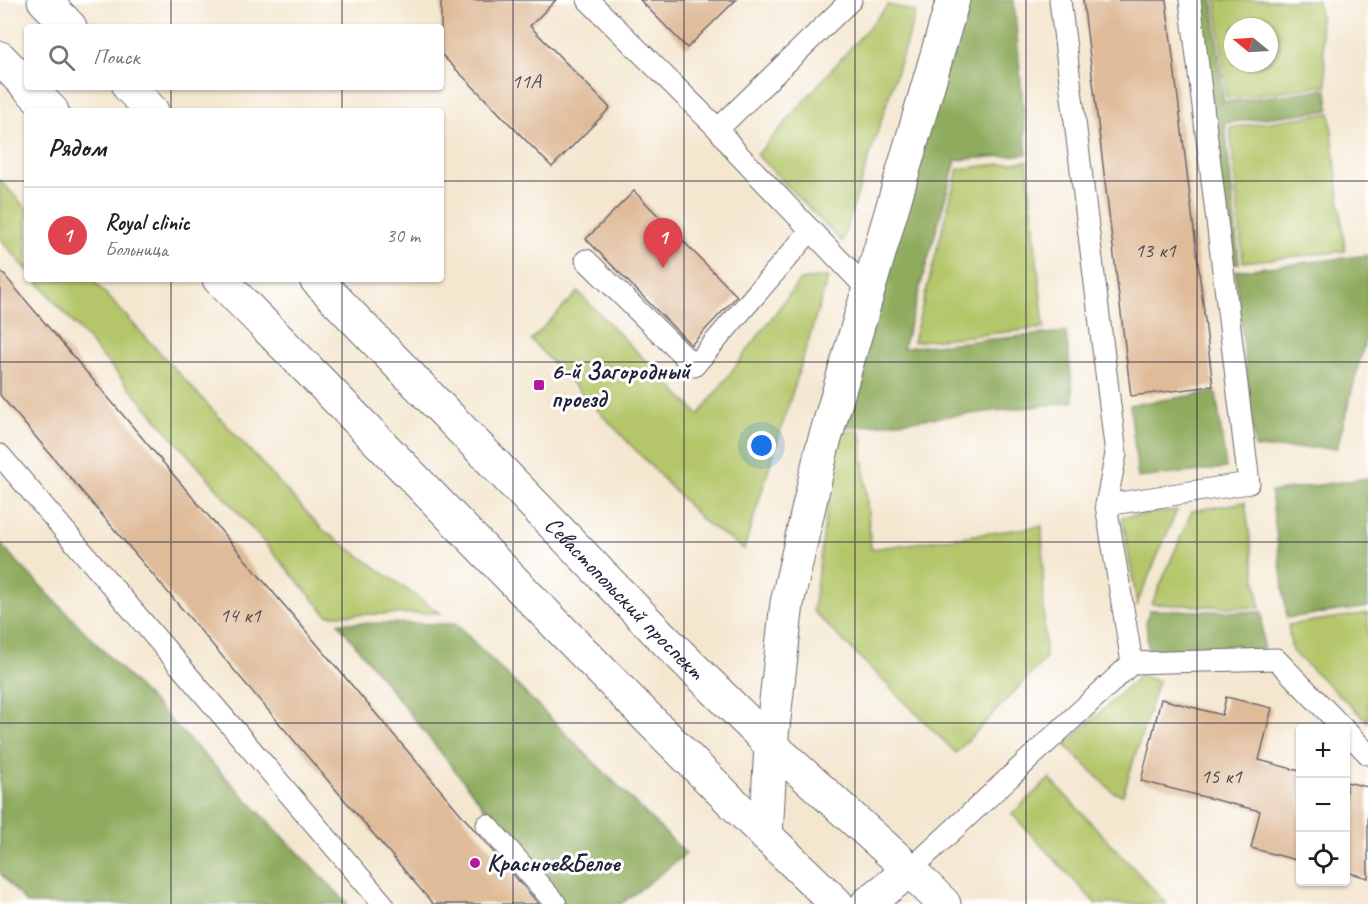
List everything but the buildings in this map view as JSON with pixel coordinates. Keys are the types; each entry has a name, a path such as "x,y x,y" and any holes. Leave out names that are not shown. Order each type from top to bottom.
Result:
{"main road":[{"path":"44,0 67,24"},
{"path":"766,836 771,745 787,603 822,449 953,0"},
{"path":"0,58 24,82"},
{"path":"32,90 49,108"},
{"path":"132,90 149,108"},
{"path":"222,282 608,677 837,904"},
{"name":"Севастопольский проспект","path":"319,282 661,636 771,745 910,870 944,904"},
{"path":"867,904 910,870"}],"lane":[{"path":"588,0 718,129 737,153 868,291"},
{"path":"718,129 851,0"},
{"path":"1060,0 1116,454 1106,505 1132,663"},
{"path":"1106,505 1249,483 1190,0"},
{"path":"586,260 694,366 812,230"},
{"path":"0,455 383,904"},
{"path":"910,870 1132,663 1275,658 1338,724"},
{"path":"1350,736 1368,754"},
{"path":"487,825 556,904"}],"green space":[{"path":"961,0 1014,0 1027,154 956,160 903,348 1066,332 1074,402 837,429"},
{"path":"1198,0 1213,0 1224,102 1327,89 1329,110 1225,123 1239,263 1227,264"},
{"path":"1216,0 1318,0 1327,85 1227,98 1224,72 1278,72 1278,18 1224,18 1224,71"},
{"path":"888,5 916,12 842,242 757,155"},
{"path":"1330,113 1345,251 1243,262 1230,128"},
{"path":"1027,161 1044,328 913,342 958,169"},
{"path":"0,180 24,206 24,267 0,239"},
{"path":"1368,255 1368,329 1337,448 1255,448 1235,271"},
{"path":"828,277 744,549 704,522 531,340 578,292 699,415 800,280"},
{"path":"38,282 95,282 323,530 440,613 327,615"},
{"path":"1216,392 1226,468 1138,478 1130,405"},
{"path":"861,431 871,549 1042,526 1045,659 956,753 813,611 837,433"},
{"path":"1368,478 1368,607 1287,618 1271,492"},
{"path":"1245,502 1260,608 1152,604 1192,511"},
{"path":"1177,510 1137,604 1122,517"},
{"path":"0,543 348,904 27,904 0,873"},
{"path":"1150,610 1262,612 1263,649 1148,650 1146,620"},
{"path":"1368,613 1368,722 1292,651 1288,625"},
{"path":"338,623 456,624 686,854 621,904 561,904"},
{"path":"1140,675 1158,681 1123,795 1113,792 1065,745"},
{"path":"1050,778 1167,904 1096,904 1012,814"}],"place":[{"name":"Royal clinic","path":"663,268"},
{"name":"6-й Загородный проезд","path":"539,385"},
{"name":"Красное&Белое","path":"475,863"}]}
